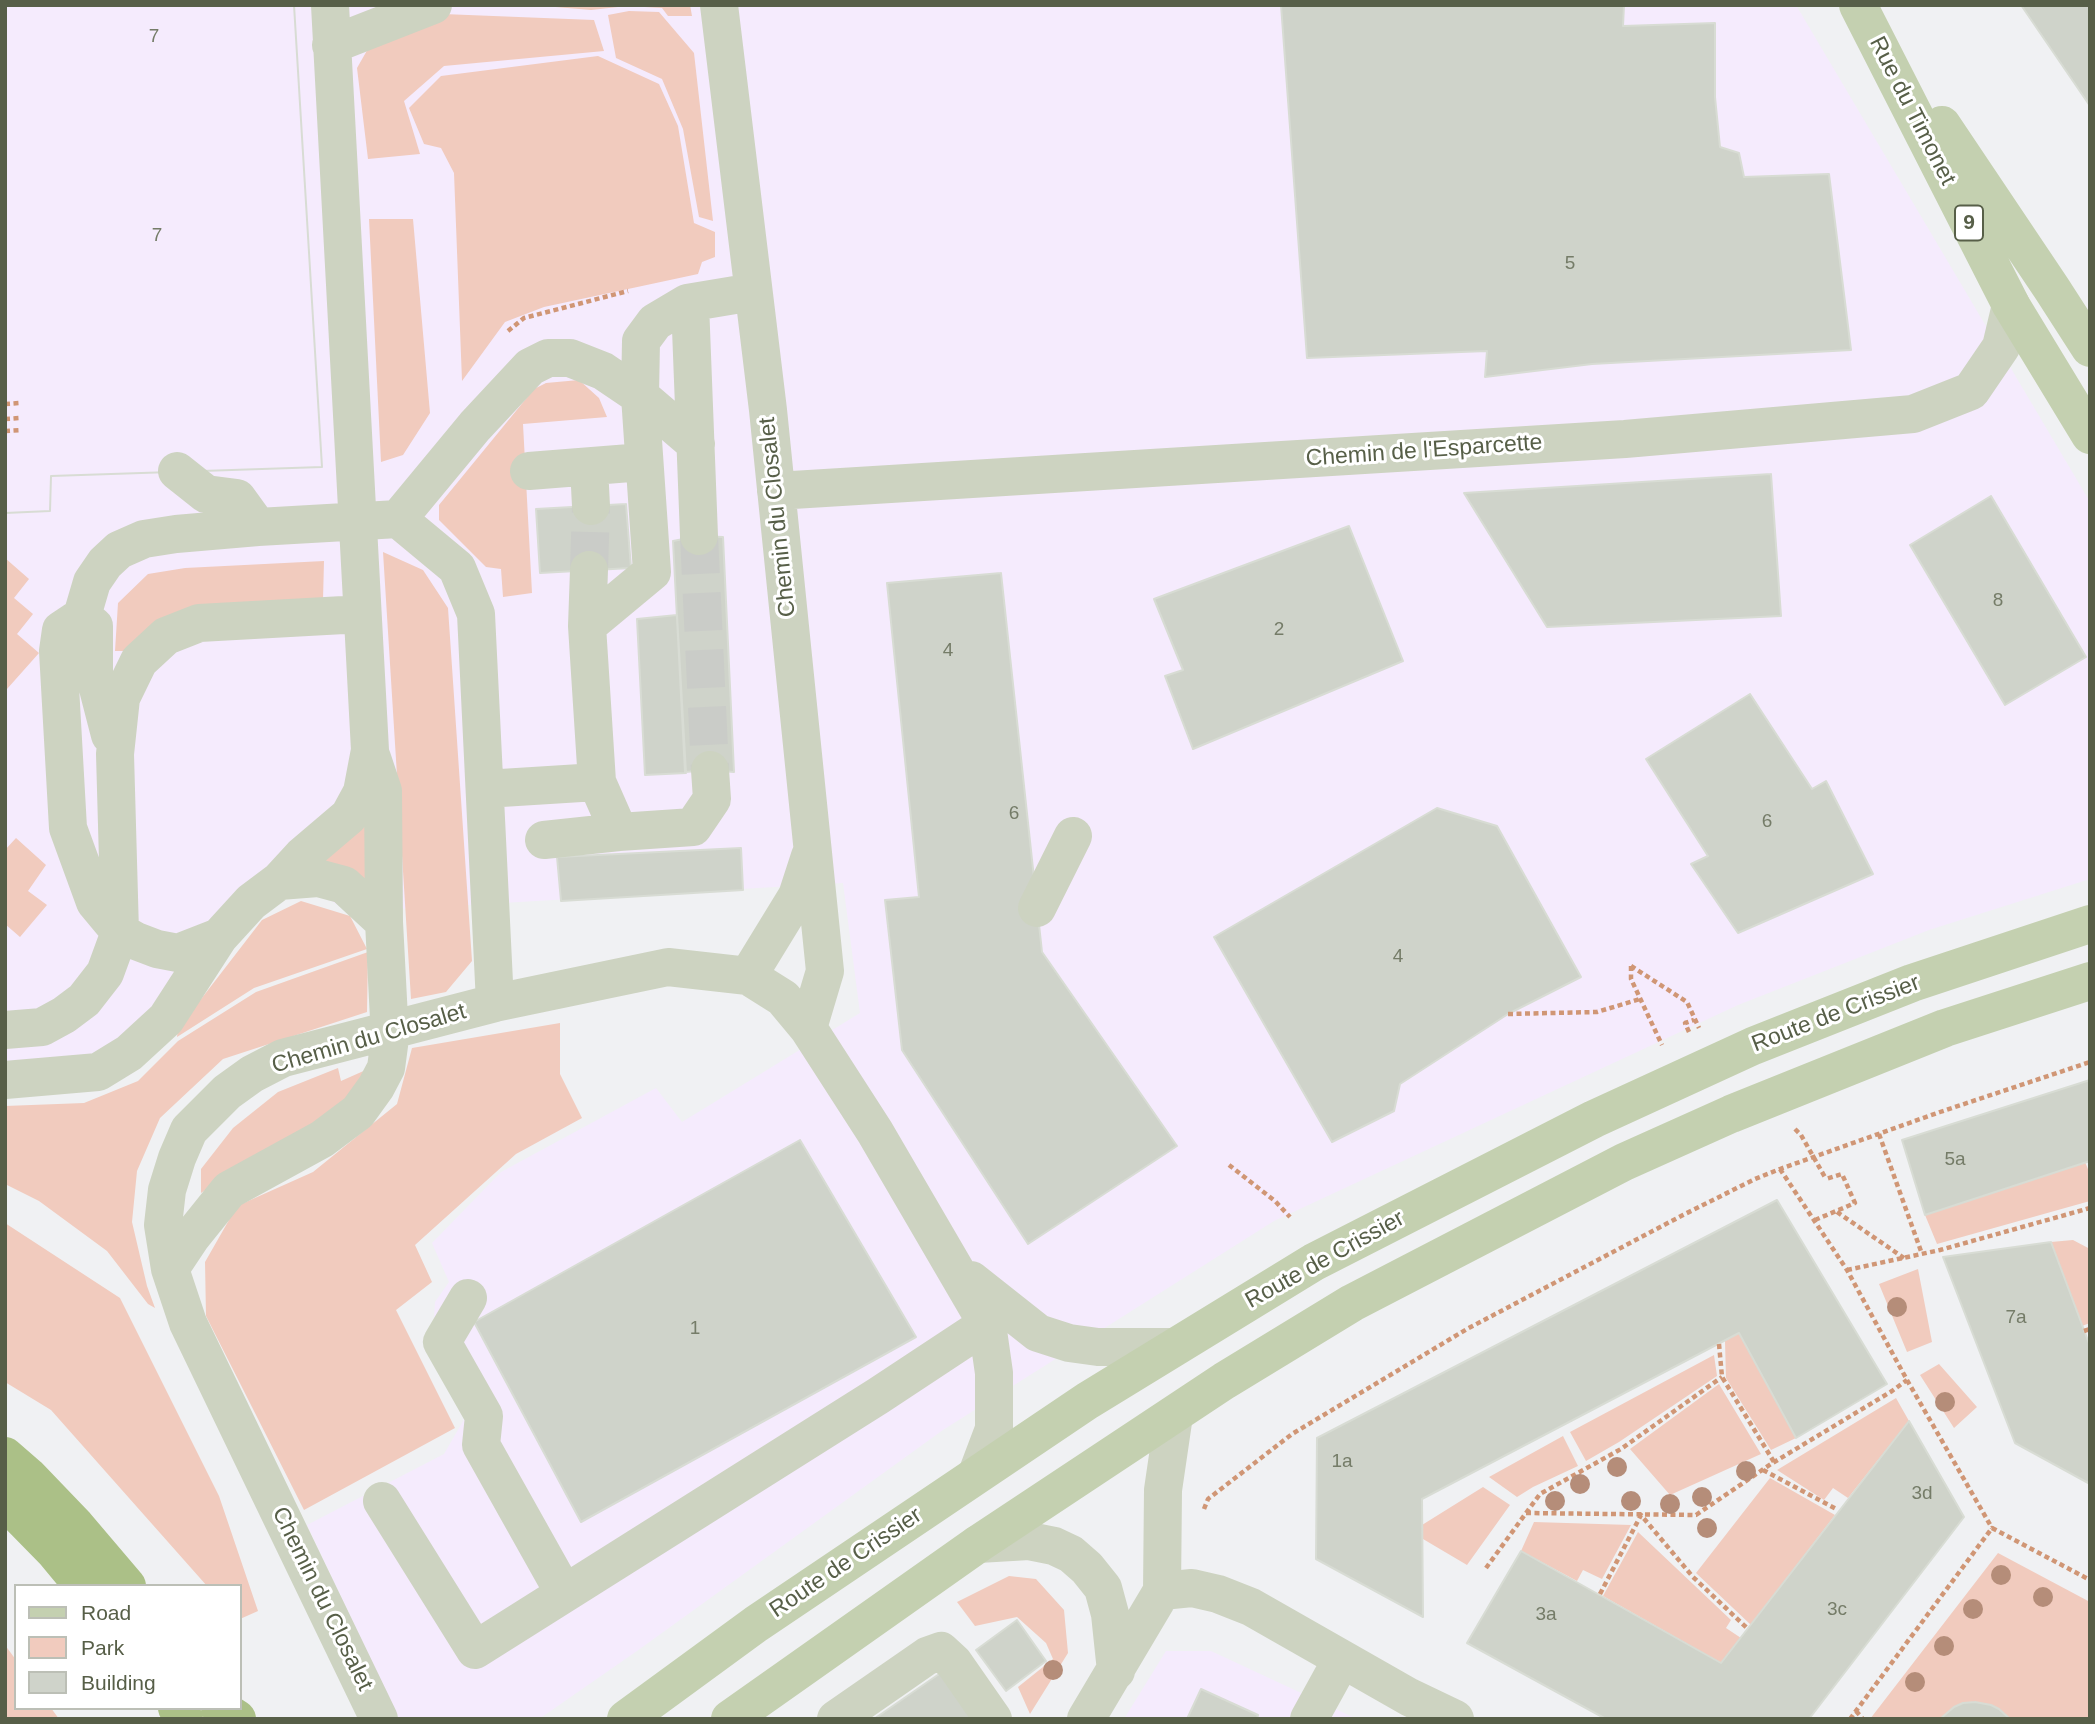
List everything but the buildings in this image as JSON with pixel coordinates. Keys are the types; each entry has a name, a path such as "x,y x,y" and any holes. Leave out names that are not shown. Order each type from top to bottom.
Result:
{"highway":[{"path":"5,1456 76,1526 125,1584"},
{"path":"5,1501 54,1551 81,1584"}],"main road":[{"name":"Rue du Timonet","path":"1860,5 2011,305 2090,436"},
{"name":"Rue du Timonet","path":"1860,5 2090,348"},
{"name":"Route de Crissier","path":"626,1719 756,1624 977,1474 1087,1401 1314,1262 1594,1119 1753,1046 1912,983 2090,924"},
{"path":"730,1719 978,1544 1174,1415 1352,1303 1624,1162 1731,1114 1945,1028 2090,981"}],"street":[{"path":"5,1080 98,1072 129,1053 166,1019 219,937 251,902 279,881 302,856 349,816 362,792 370,750 330,5"},
{"path":"331,45 433,5"},
{"name":"Chemin du Closalet","path":"719,5 776,491 825,971 808,1028"},
{"path":"587,626 652,572 643,462 641,341 655,322 690,303 753,292"},
{"path":"690,303 699,536"},
{"name":"Chemin de l'Esparcette","path":"776,491 1625,439 1913,414 1971,391 2001,347 2011,305"},
{"path":"398,519 484,416 530,368 548,358 570,358 603,371 640,396 696,444"},
{"path":"529,471 643,462"},
{"path":"589,467 591,506"},
{"path":"177,471 206,494 237,498 258,527"},
{"path":"219,937 178,953 157,950 120,932 95,902 68,828 58,651 61,630 82,616 92,582 105,563 119,550 144,539 258,527 398,519 457,568 476,614 495,1003"},
{"path":"589,570 587,626 597,782 619,832"},
{"path":"5,1030 42,1027 83,1000 105,973 120,932 115,754 121,698 139,661 166,636 199,623 362,614"},
{"path":"82,616 94,626 94,673 115,754"},
{"path":"170,1269 192,1236 229,1190 322,1139 358,1112 386,1068 390,1050 384,922 383,791 370,750"},
{"path":"544,840 692,827 712,799 710,770"},
{"path":"485,789 597,782"},
{"path":"1037,908 1073,836"},
{"path":"748,976 797,896 812,851"},
{"path":"279,881 318,878 344,885 384,922"},
{"name":"Chemin du Closalet","path":"379,1719 188,1323 170,1269 163,1224 167,1190 189,1130 227,1092 252,1074 284,1058 495,1003 668,967 748,976 783,998 808,1028 875,1132 986,1324 994,1373 994,1429 977,1474"},
{"name":"Chemin du Closalet","path":"956,1268 1038,1333 1069,1343 1098,1347 1174,1347"},
{"path":"468,1298 442,1342 484,1416 481,1445 564,1593"},
{"path":"382,1502 475,1650 878,1396 986,1324"},
{"path":"1086,1719 1162,1591 1163,1490 1174,1415"},
{"path":"978,1544 1029,1541 1042,1543 1071,1554 1087,1568 1102,1588 1110,1614 1116,1671"},
{"path":"1162,1591 1192,1588 1218,1594 1251,1608 1409,1697 1455,1719"},
{"path":"836,1719 928,1656 941,1651 954,1663 993,1719"},
{"path":"1309,1719 1342,1659"}],"path":[{"path":"5,404 19,403"},
{"path":"5,419 20,418"},
{"path":"5,431 20,430"},
{"path":"1663,1045 1631,979 1631,966 1687,1002 1696,1022 1685,1023 1689,1034"},
{"path":"1508,1014 1597,1012 1640,999"},
{"path":"1239,1475 1292,1434 1467,1329 1755,1179 2090,1062"},
{"path":"1879,1134 1922,1254"},
{"path":"1815,1220 1855,1203 1842,1174 1826,1179 1818,1155"},
{"path":"1229,1165 1275,1201 1290,1217"},
{"path":"1780,1169 1847,1270 1992,1528 2090,1580"},
{"path":"1847,1270 1922,1254 2090,1208"},
{"path":"1836,1211 1904,1258"},
{"path":"1719,1344 1722,1377 1774,1462"},
{"path":"1486,1568 1540,1494 1621,1449 1722,1377"},
{"path":"1526,1513 1696,1515 1763,1469 1907,1380"},
{"path":"1763,1469 1838,1510"},
{"path":"1600,1594 1641,1515"},
{"path":"1641,1515 1693,1577 1748,1629"},
{"path":"1850,1719 1992,1528"},
{"path":"1856,1711 1863,1719"}],"shaded area":[{"path":"5,5 1796,5 2090,502 2090,879 1929,930 1738,1005 1274,1221 943,1430 539,1719 399,1719 307,1525 444,1454 466,1416 432,1350 435,1302 449,1282 432,1243 501,1172 656,1088 682,1122 860,1013 843,883 349,912 323,896 280,897 240,940 155,1054 130,1075 91,1089 5,1096"},
{"path":"1166,1651 1211,1651 1357,1719 1124,1719"}],"green space":[{"path":"532,5 690,5 692,16 668,16 662,8 627,6 591,10"},
{"path":"629,11 659,12 694,53 713,221 699,217 683,129 662,79 616,58 608,15"},
{"path":"443,14 594,20 604,51 444,66 404,101 420,154 368,159 357,68 369,47"},
{"path":"598,56 659,84 678,126 694,223 715,232 715,257 702,262 698,274 544,307 505,322 462,381 454,173 441,148 424,144 409,108 441,76"},
{"path":"369,219 413,219 430,413 403,455 381,462"},
{"path":"579,380 599,398 607,417 523,424 532,593 503,597 501,569 486,567 439,520 439,505 534,389 546,383"},
{"path":"383,552 423,570 448,608 472,961 446,992 411,999"},
{"path":"5,558 29,579 14,598 33,614 17,634 39,653 7,689"},
{"path":"324,561 323,600 128,651 115,651 118,603 148,574 185,568"},
{"path":"372,822 375,887 313,862"},
{"path":"16,838 46,865 28,891 47,905 20,937 5,924 5,850"},
{"path":"301,901 350,916 367,949 254,988 177,1037 178,1029 262,920"},
{"path":"368,952 367,1012 223,1059 160,1118 137,1171 132,1222 155,1308 148,1304 107,1251 39,1201 5,1184 5,1106 84,1103 138,1081 178,1041 256,992"},
{"path":"560,1023 560,1074 582,1118 516,1154 415,1245 432,1282 396,1310 455,1428 304,1510 206,1316 205,1262 237,1206 313,1172 397,1104 412,1048"},
{"path":"338,1068 341,1081 368,1069 343,1111 249,1161 201,1193 201,1169 233,1128 278,1092"},
{"path":"2085,1162 2090,1174 2090,1201 1937,1244 1925,1215"},
{"path":"5,1223 120,1298 219,1496 258,1611 242,1618 242,1584 205,1584 51,1410 5,1382"},
{"path":"2073,1240 2090,1249 2090,1323 2082,1326 2051,1242"},
{"path":"1918,1269 1932,1342 1907,1352 1879,1284"},
{"path":"1739,1333 1796,1438 1771,1450 1726,1378 1725,1341"},
{"path":"1714,1355 1717,1376 1586,1461 1570,1432"},
{"path":"1939,1364 1977,1407 1954,1428 1920,1375"},
{"path":"1719,1384 1761,1454 1670,1495 1630,1449"},
{"path":"1896,1398 1909,1421 1848,1498 1833,1488 1824,1500 1777,1470"},
{"path":"1563,1436 1578,1466 1517,1497 1489,1477"},
{"path":"1770,1478 1835,1515 1751,1625 1696,1573"},
{"path":"1483,1487 1510,1505 1467,1565 1423,1539 1422,1525"},
{"path":"1534,1522 1631,1525 1602,1579 1583,1570 1577,1581 1521,1551"},
{"path":"1638,1532 1731,1620 1726,1628 1741,1638 1721,1663 1603,1596"},
{"path":"1998,1553 2090,1602 2090,1719 1870,1719"},
{"path":"1009,1576 1036,1579 1064,1610 1068,1653 1030,1714 1018,1687 1053,1659 1046,1643 1017,1617 975,1626 957,1602"},
{"path":"5,1645 14,1657 14,1710 52,1710 59,1719 5,1719"}],"tunnel":[{"path":"589,570 591,506"},
{"path":"699,536 710,770"}]}
